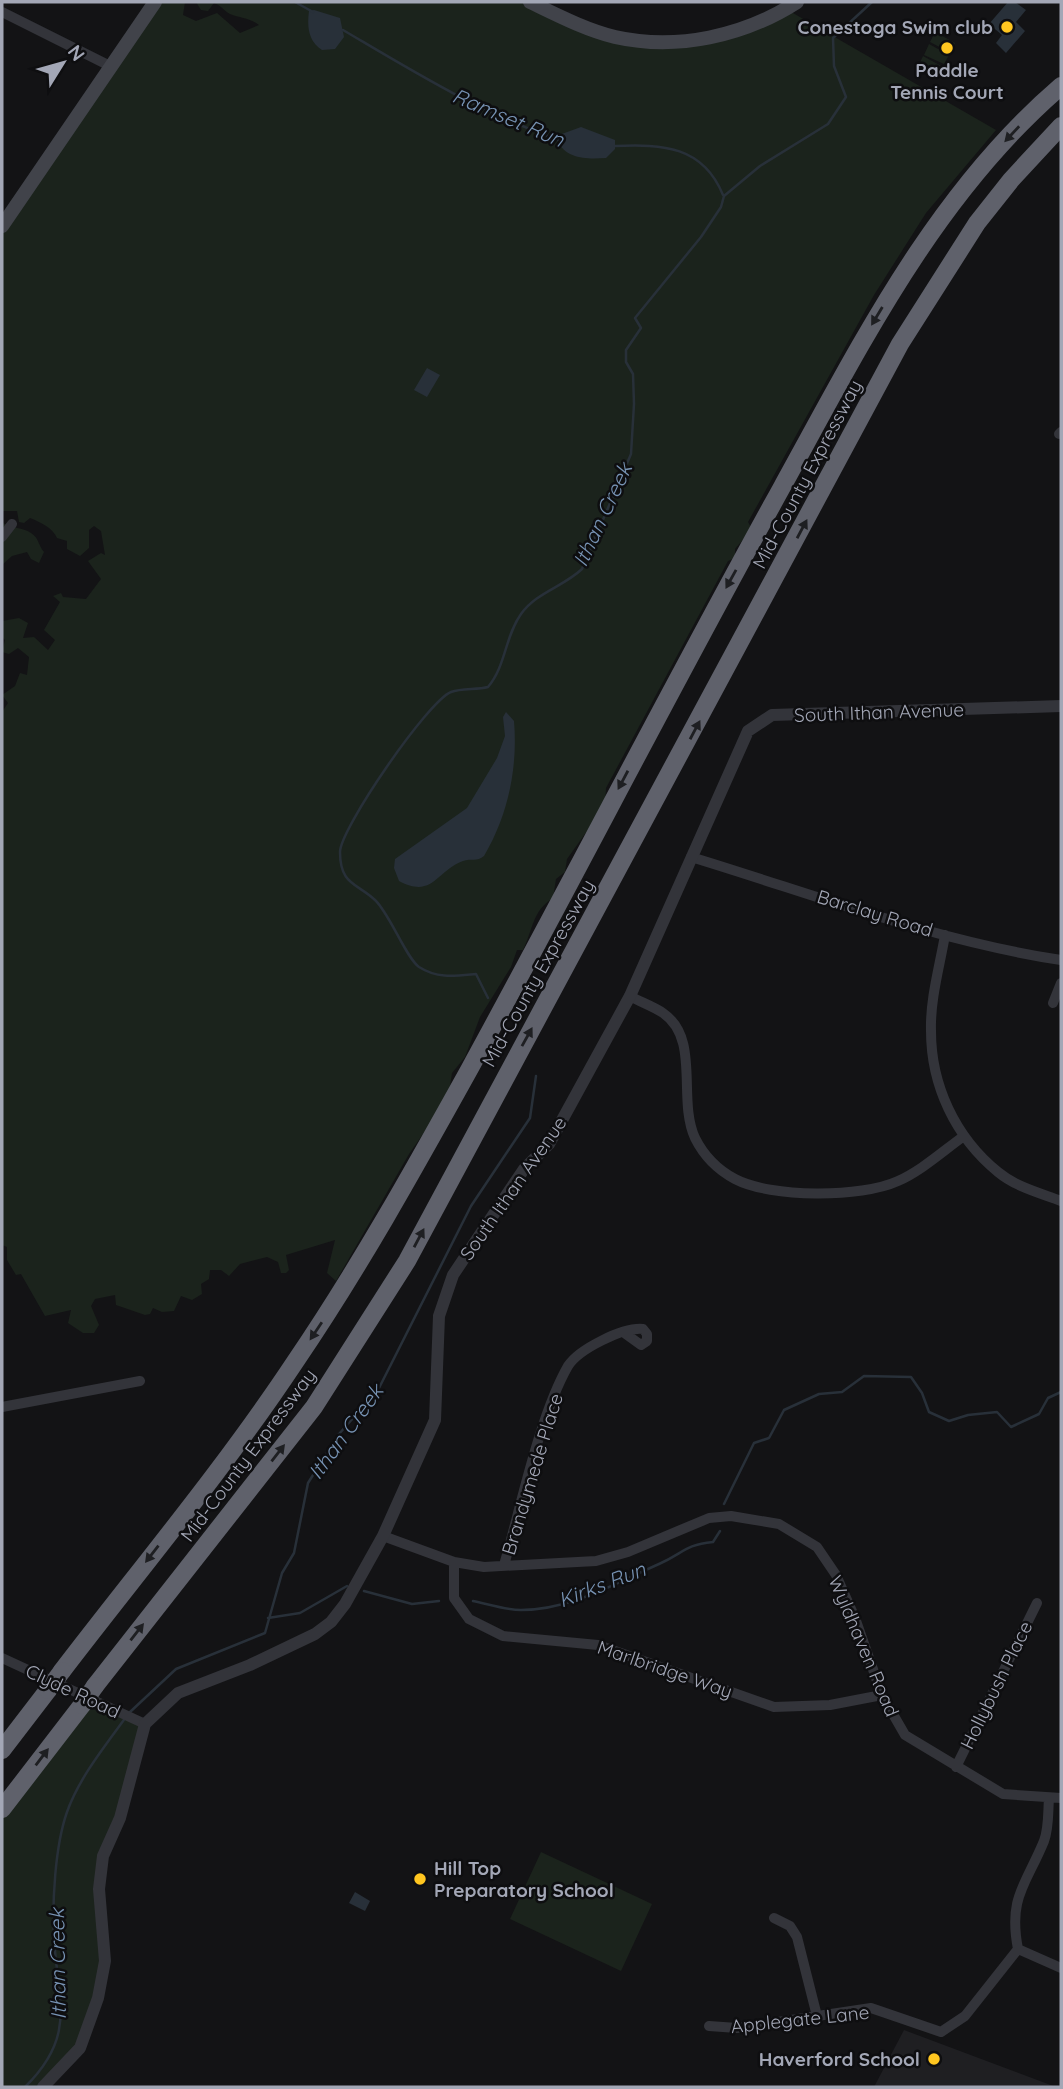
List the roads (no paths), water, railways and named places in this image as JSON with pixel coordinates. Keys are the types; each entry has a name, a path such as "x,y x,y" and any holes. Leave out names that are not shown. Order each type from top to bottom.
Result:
{"highway":[{"name":"Mid-County Expressway","path":"2,1750 270,1398 346,1284 471,1066 729,583 870,328 944,212 1008,138 1061,86"},
{"name":"Mid-County Expressway","path":"2,1809 95,1686 314,1408 400,1273 900,344 977,223 1061,126"}],"main road":[{"path":"2,226 155,2"},
{"path":"530,2 614,37 654,42 691,41 747,28 797,2"}],"street":[{"path":"2,12 110,66"},
{"path":"2,537 12,524"},
{"name":"South Ithan Avenue","path":"145,1724 178,1693 250,1665 315,1633 331,1622 345,1604 383,1536 435,1420 439,1316 453,1275 524,1169 549,1144 629,996 748,731 772,715 1061,706"},
{"name":"Barclay Road","path":"691,857 945,935 1023,954 1061,960"},
{"path":"945,935 930,1028 933,1064 942,1094 964,1136 998,1172 1023,1187 1061,1200"},
{"path":"1053,1003 1061,983"},
{"path":"629,996 663,1013 674,1023 686,1052 685,1100 694,1137 718,1168 737,1181 761,1188 824,1194 865,1191 898,1181 964,1136"},
{"name":"Brandymede Place","path":"504,1565 550,1409 570,1363 599,1341 623,1332"},
{"path":"2,1408 140,1381"},
{"name":"Wyldhaven Road","path":"383,1536 454,1562 484,1567 596,1560 628,1552 709,1518 731,1516 779,1524 817,1547 836,1575 855,1618 881,1695 905,1735 1003,1794 1061,1798"},
{"name":"Marlbridge Way","path":"454,1562 454,1598 469,1619 503,1636 598,1645 774,1707 830,1705 881,1695"},
{"name":"Hollybush Place","path":"956,1768 1037,1603"},
{"name":"Clyde Road","path":"2,1658 145,1724"},
{"path":"43,2087 80,2048 98,1998 105,1961 99,1889 103,1856 120,1818 145,1724"},
{"path":"1049,1798 1045,1838 1021,1886 1013,1921 1018,1949 1061,1968"},
{"path":"774,1918 790,1926 797,1937 817,2016"},
{"name":"Applegate Lane","path":"709,2026 737,2028 871,2008 941,2032 965,2016 1018,1949"}],"waterway":[{"name":"Ramset Run","path":"295,2 313,12"},
{"name":"Ithan Creek","path":"488,998 476,974 440,975 426,971 414,962 381,907 346,877 340,852 344,839 369,794 424,718 451,692 488,687 498,670 516,623 527,606 582,569 631,454 633,374 626,362 626,350 641,328 635,318 701,237 721,207 724,196 760,166 828,124 846,97 834,66 833,38 872,2"},
{"name":"Ramset Run","path":"343,30 474,104 558,140"},
{"name":"Ramset Run","path":"615,146 649,146 680,151 704,166 723,195"},
{"name":"Ithan Creek","path":"130,1712 176,1669 265,1633 282,1573 294,1553 308,1483 339,1434 378,1390 471,1206 530,1118 536,1076"},
{"name":"Kirks Run","path":"724,1504 754,1443 769,1438 784,1410 819,1394 842,1392 864,1376 911,1377 922,1393 929,1412 949,1421 968,1415 997,1412 1011,1427 1039,1414 1048,1398 1061,1392"},
{"name":"Kirks Run","path":"473,1601 515,1610 539,1609 575,1600 609,1587 690,1547 713,1542 720,1531"},
{"name":"Kirks Run","path":"268,1618 300,1613 347,1586"},
{"name":"Kirks Run","path":"364,1591 412,1604 439,1601"},
{"name":"Ithan Creek","path":"25,2087 41,2069 58,2034 60,2000 54,1909 55,1875 63,1826 72,1799 85,1775 126,1717"}],"place":[{"name":"Conestoga Swim club","path":"1007,27"},
{"name":"Paddle Tennis Court","path":"947,48"},
{"name":"Hill Top Preparatory School","path":"420,1879"},
{"name":"Haverford School","path":"934,2059"}]}
